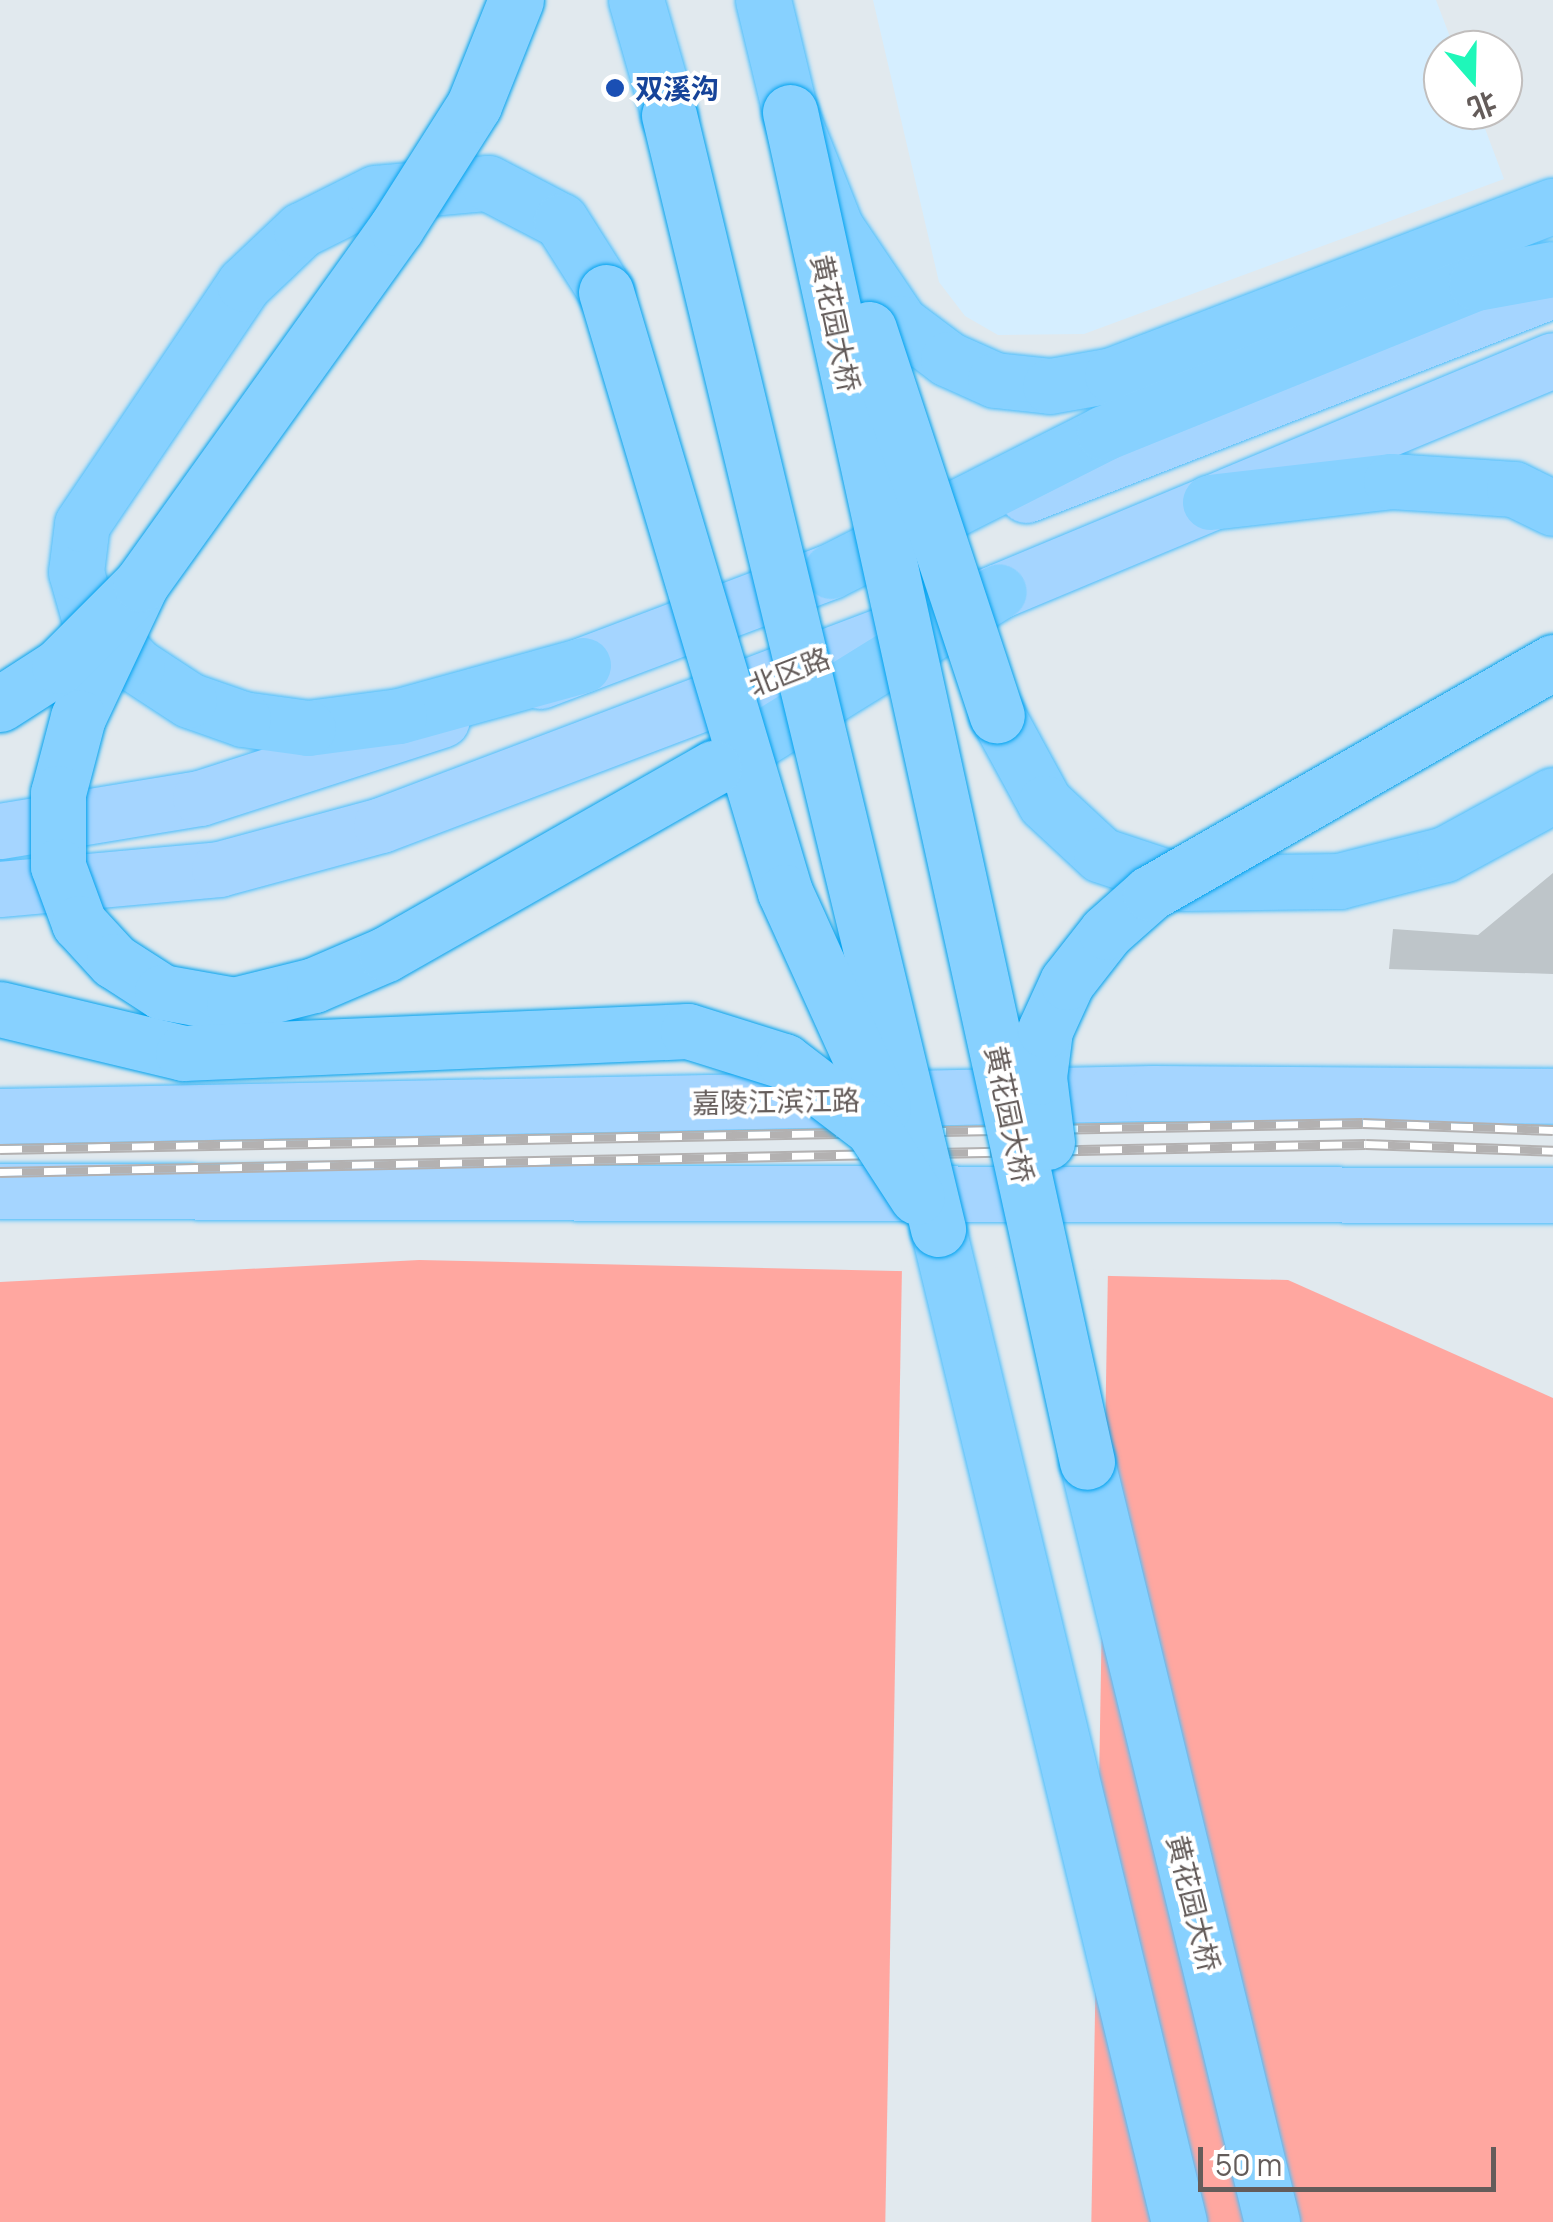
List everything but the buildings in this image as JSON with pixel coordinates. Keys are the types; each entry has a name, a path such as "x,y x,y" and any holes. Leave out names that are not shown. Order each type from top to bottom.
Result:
{"highway":[{"path":"0,704 59,666 141,584 396,228 474,105 516,0"},
{"path":"636,0 669,115 1179,2222"},
{"name":"黄花园大桥","path":"764,2 1087,1462 1272,2222"},
{"path":"790,112 836,228 997,715 1045,803 1101,856 1185,883 1339,882 1445,854 1553,795"},
{"path":"583,664 398,716 308,728 244,719 188,700 137,666 88,614 76,572 82,524 244,284 301,230 375,192 488,182 561,220 606,292 785,892 938,1230"},
{"path":"836,228 900,323 948,359 995,380 1050,386 1112,376 1553,206"},
{"path":"831,572 1104,433 1476,282 1553,269"},
{"path":"1210,502 1391,481 1534,498"},
{"path":"141,584 78,718 58,793 58,866 79,923 114,961 162,992 234,1005 314,985 386,954 714,768 999,591"},
{"path":"1087,1462 1039,1077 1045,1030 1066,982 1150,893 1553,662"},
{"path":"0,1009 183,1053 688,1031 784,1061 872,1128 938,1230"}],"main road":[{"path":"0,849 19,834 122,814 356,754 1553,290"},
{"name":"北区路","path":"15,879 218,869 302,850 999,591 1553,360"},
{"path":"0,831 122,814"},
{"name":"嘉陵江滨江路","path":"0,1116 1133,1094 1553,1096"},
{"path":"0,1192 1553,1196"}],"shaded area":[{"path":"873,0 1436,0 1447,30 1423,30 1423,130 1486,130 1504,179 1084,334 998,335 965,316 939,282"},
{"path":"419,1260 1288,1280 1553,1398 1553,2222 0,2222 0,1282"}],"pier":[{"path":"902,1266 1108,1270 1091,2222 885,2222"}],"railway":[{"path":"0,1149 1363,1123 1553,1130"},
{"path":"0,1172 1366,1144 1553,1151"}],"place":[{"name":"双溪沟","path":"615,88"}]}
